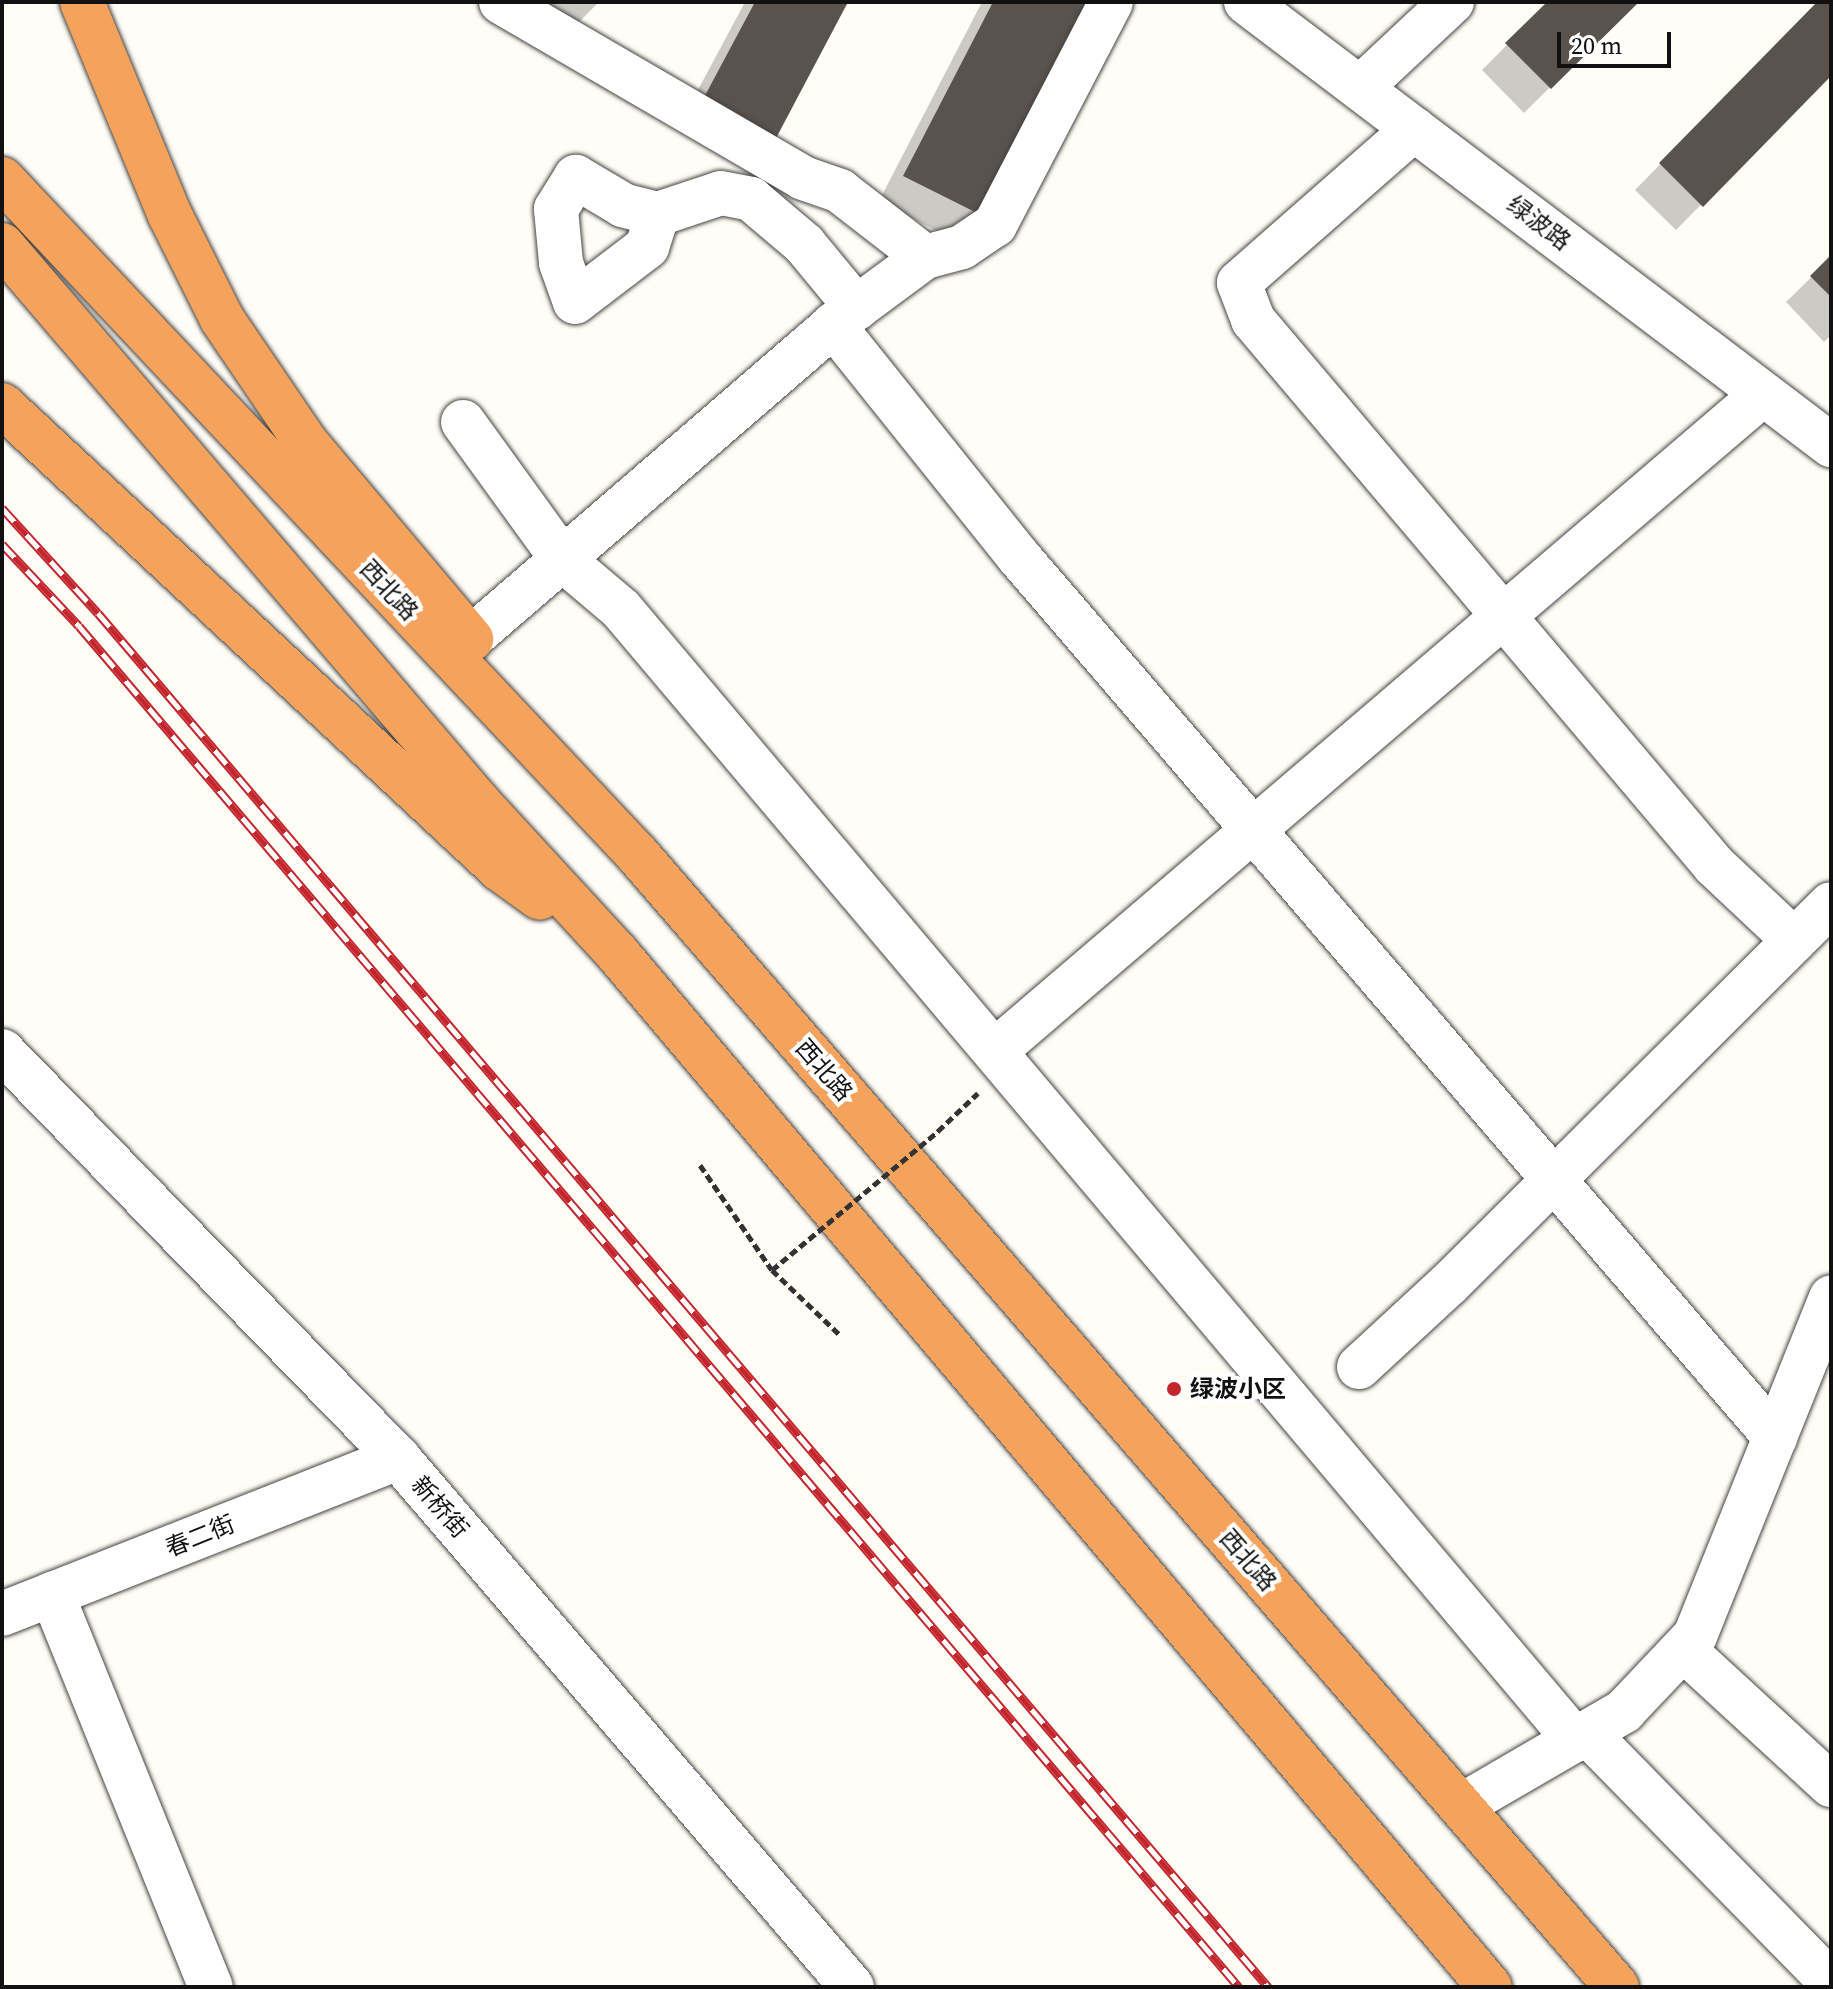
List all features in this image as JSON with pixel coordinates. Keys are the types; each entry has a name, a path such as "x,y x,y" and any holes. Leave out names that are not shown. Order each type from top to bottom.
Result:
{"highway":[{"path":"82,2 170,215 222,319 307,444 471,638 655,874"},
{"name":"西北路","path":"2,179 655,874 1617,1987"},
{"path":"2,245 480,804 617,953 1490,1987"},
{"path":"2,405 500,869 617,953"}],"street":[{"path":"501,2 803,178 840,191 925,257"},
{"path":"471,638 845,317 925,257 962,247 995,225 1111,2"},
{"name":"绿波路","path":"1246,2 1831,445"},
{"path":"1360,88 1452,2"},
{"path":"1414,129 1239,283 1253,320 1714,865 1794,940"},
{"path":"658,214 721,193 751,199 804,244 845,317 1018,556 1775,1437"},
{"path":"993,1066 1254,830 1763,394"},
{"path":"463,422 562,559 621,609 993,1066 1581,1736 1831,1982"},
{"path":"1359,1367 1554,1180 1831,904"},
{"name":"新桥街","path":"2,1051 398,1458 852,1987"},
{"path":"1461,1806 1624,1711 1695,1636 1831,1297"},
{"name":"春二街","path":"2,1614 398,1458"},
{"path":"52,1594 211,1987"},
{"path":"1683,1649 1831,1785"}],"path":[{"path":"772,1270 938,1131 993,1066"},
{"path":"700,1165 772,1270 841,1336"}],"building":[{"path":"755,2 848,2 774,142 701,103"},
{"path":"993,2 1086,2 977,213 903,176"},
{"path":"1547,2 1639,2 1551,89 1505,43"},
{"path":"1817,2 1831,2 1831,76 1703,207 1659,163"},
{"path":"1831,255 1831,297 1810,276"}],"railway":[{"path":"2,508 98,613 1268,1987"},
{"path":"2,544 79,626 1239,1987"}],"place":[{"name":"绿波小区","path":"1174,1389"}]}
